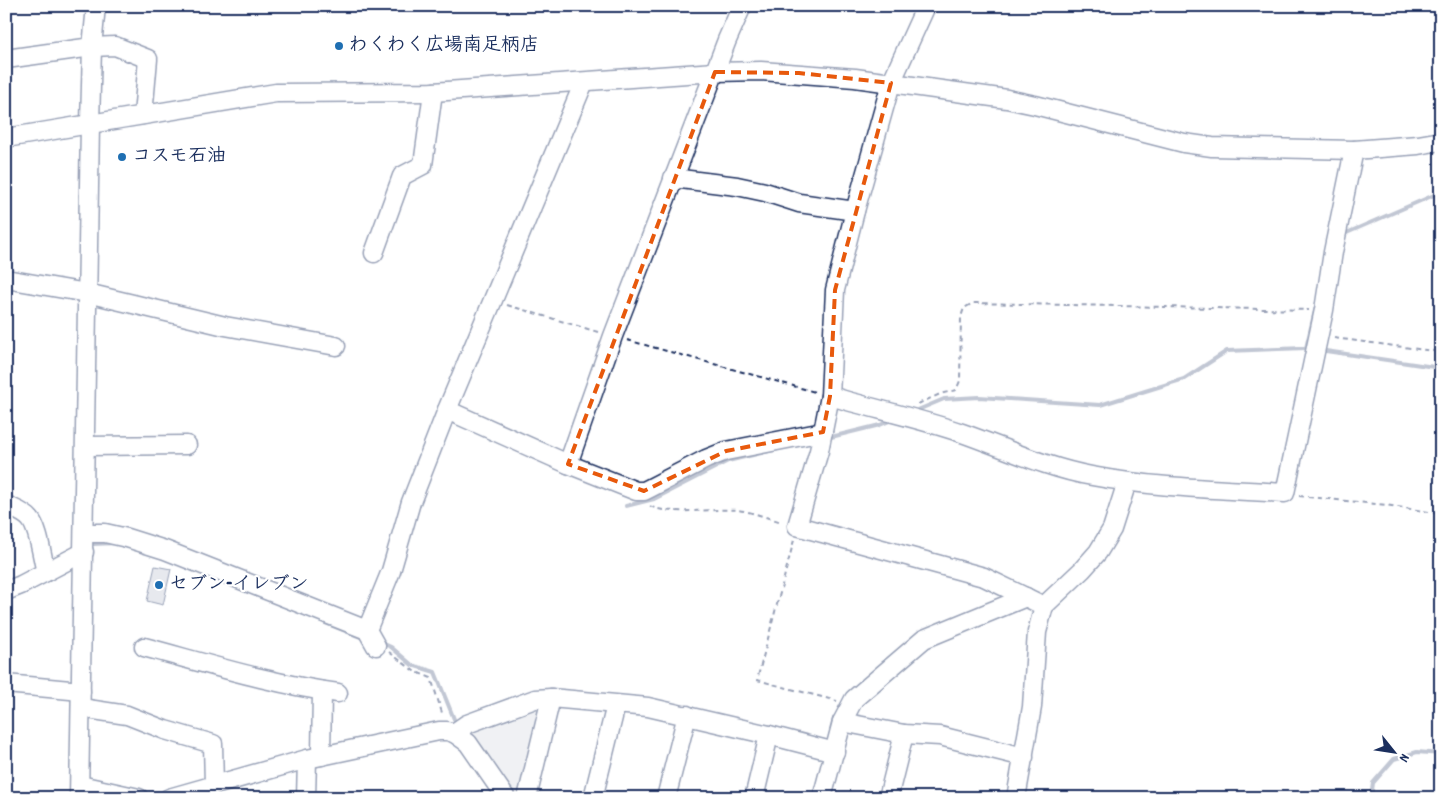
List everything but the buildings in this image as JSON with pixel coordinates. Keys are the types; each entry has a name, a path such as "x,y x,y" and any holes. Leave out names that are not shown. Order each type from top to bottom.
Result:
{"street":[{"path":"96,6 92,47 90,124 79,791 139,798"},
{"path":"568,464 613,336 742,6"},
{"path":"926,6 891,83 835,290 830,396 819,451 797,526 984,577 1044,606"},
{"path":"6,59 92,47 115,46 148,59 143,115"},
{"path":"6,138 276,93 433,92 715,72 761,71 891,83 1035,104 1184,143 1212,147 1354,150 1418,145 1441,141"},
{"path":"367,630 391,572 411,502 492,301 584,82"},
{"path":"374,253 402,176 424,165 433,92"},
{"path":"830,396 962,433 1011,452 1090,476 1127,482 1285,493 1319,336 1333,252 1354,150"},
{"path":"674,178 737,186 765,192 799,203 855,211"},
{"path":"6,279 87,293 225,326 336,346"},
{"path":"448,410 568,464 636,491 644,491 706,459 726,451 823,432"},
{"path":"86,446 187,445"},
{"path":"1016,798 1032,707 1037,632 1044,606 1098,552 1112,529 1127,482"},
{"path":"6,505 31,519 35,527 46,572"},
{"path":"84,533 105,533 165,550 367,630 376,646"},
{"path":"6,591 84,552"},
{"path":"822,798 842,722 854,699 924,639 1026,597"},
{"path":"144,647 257,678 330,692 306,798"},
{"path":"6,684 81,699 165,730 213,744 214,785"},
{"path":"527,798 551,698"},
{"path":"170,798 314,757 451,732 467,724 535,699 551,698 648,707 834,752"},
{"path":"593,798 616,705"},
{"path":"666,798 687,715"},
{"path":"842,722 904,734 940,736 1024,757"},
{"path":"451,732 468,743 506,798"},
{"path":"888,798 904,734"},
{"path":"754,798 770,735"}],"path":[{"path":"492,301 830,396"},
{"path":"899,414 940,394 956,390 960,381 961,317 964,308 973,303 1324,310"},
{"path":"1319,336 1441,352"},
{"path":"636,491 646,504 656,509 738,510 797,526 757,680 850,705"},
{"path":"1285,493 1386,505 1441,514"},
{"path":"376,646 387,651 414,671 431,678 451,732"}],"highlighted area":[{"path":"715,72 799,73 891,83 835,290 830,396 823,432 726,451 644,491 568,464"}],"shaded area":[{"path":"538,706 546,707 524,798 514,798 472,732"}],"waterway":[{"path":"1342,235 1441,192"},
{"path":"913,412 944,399 979,397 1100,405 1184,379 1227,351 1306,348 1317,302"},
{"path":"1319,350 1441,368"},
{"path":"827,438 880,425 894,419"},
{"path":"626,506 654,499 728,461 778,449"},
{"path":"93,544 116,543"},
{"path":"325,623 360,637"},
{"path":"382,643 391,647 412,665 435,672 454,719"},
{"path":"1371,798 1373,783 1394,759 1417,752 1441,754"}],"place":[{"name":"わくわく広場南足柄店","path":"339,46"},
{"name":"コスモ石油","path":"122,157"},
{"name":"セブン-イレブン","path":"159,585"}]}
